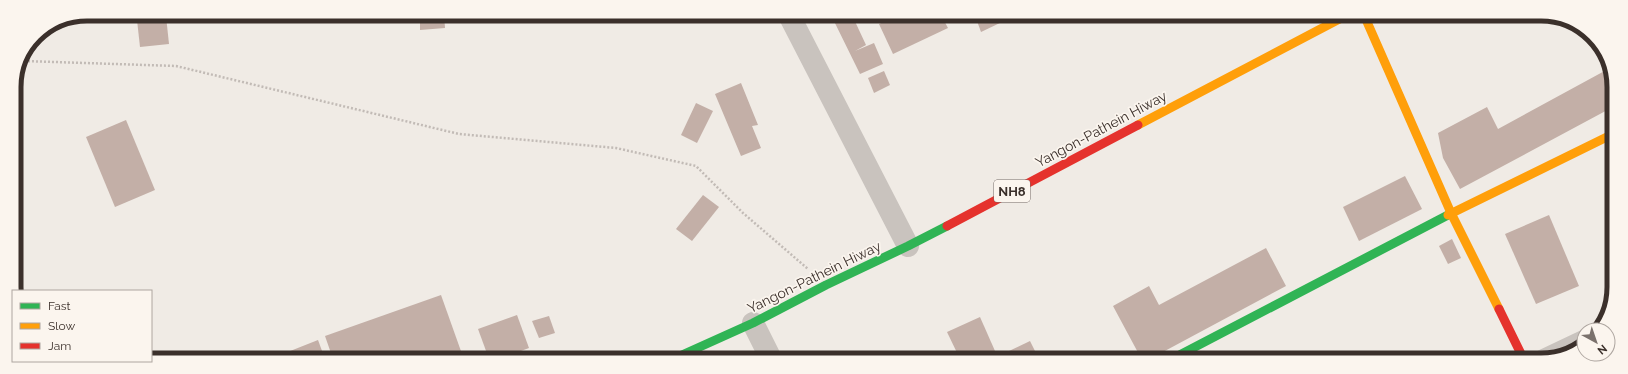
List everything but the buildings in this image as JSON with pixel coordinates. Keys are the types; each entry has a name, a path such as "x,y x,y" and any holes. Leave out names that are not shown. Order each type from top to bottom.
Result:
{"main road":[{"name":"Yangon-Pathein Hiway","path":"686,353 753,323 826,284 908,246 1336,21"},
{"path":"1367,21 1451,213 1521,353"},
{"path":"1183,353 1451,213 1607,137"}],"street":[{"path":"792,21 908,246"},
{"path":"753,323 768,353"}],"path":[{"path":"27,61 176,66 459,134 616,148 696,166 743,214 826,284"}],"traffic: fast":[{"path":"1183,353 1448,215"},
{"path":"686,353 753,323 826,285 947,226"}],"traffic: slow":[{"path":"1138,125 1336,21"},
{"path":"1367,21 1451,213 1499,309"},
{"path":"1448,215 1607,137"}],"traffic: jam":[{"path":"947,226 1138,125"},
{"path":"1499,309 1521,353"}]}
